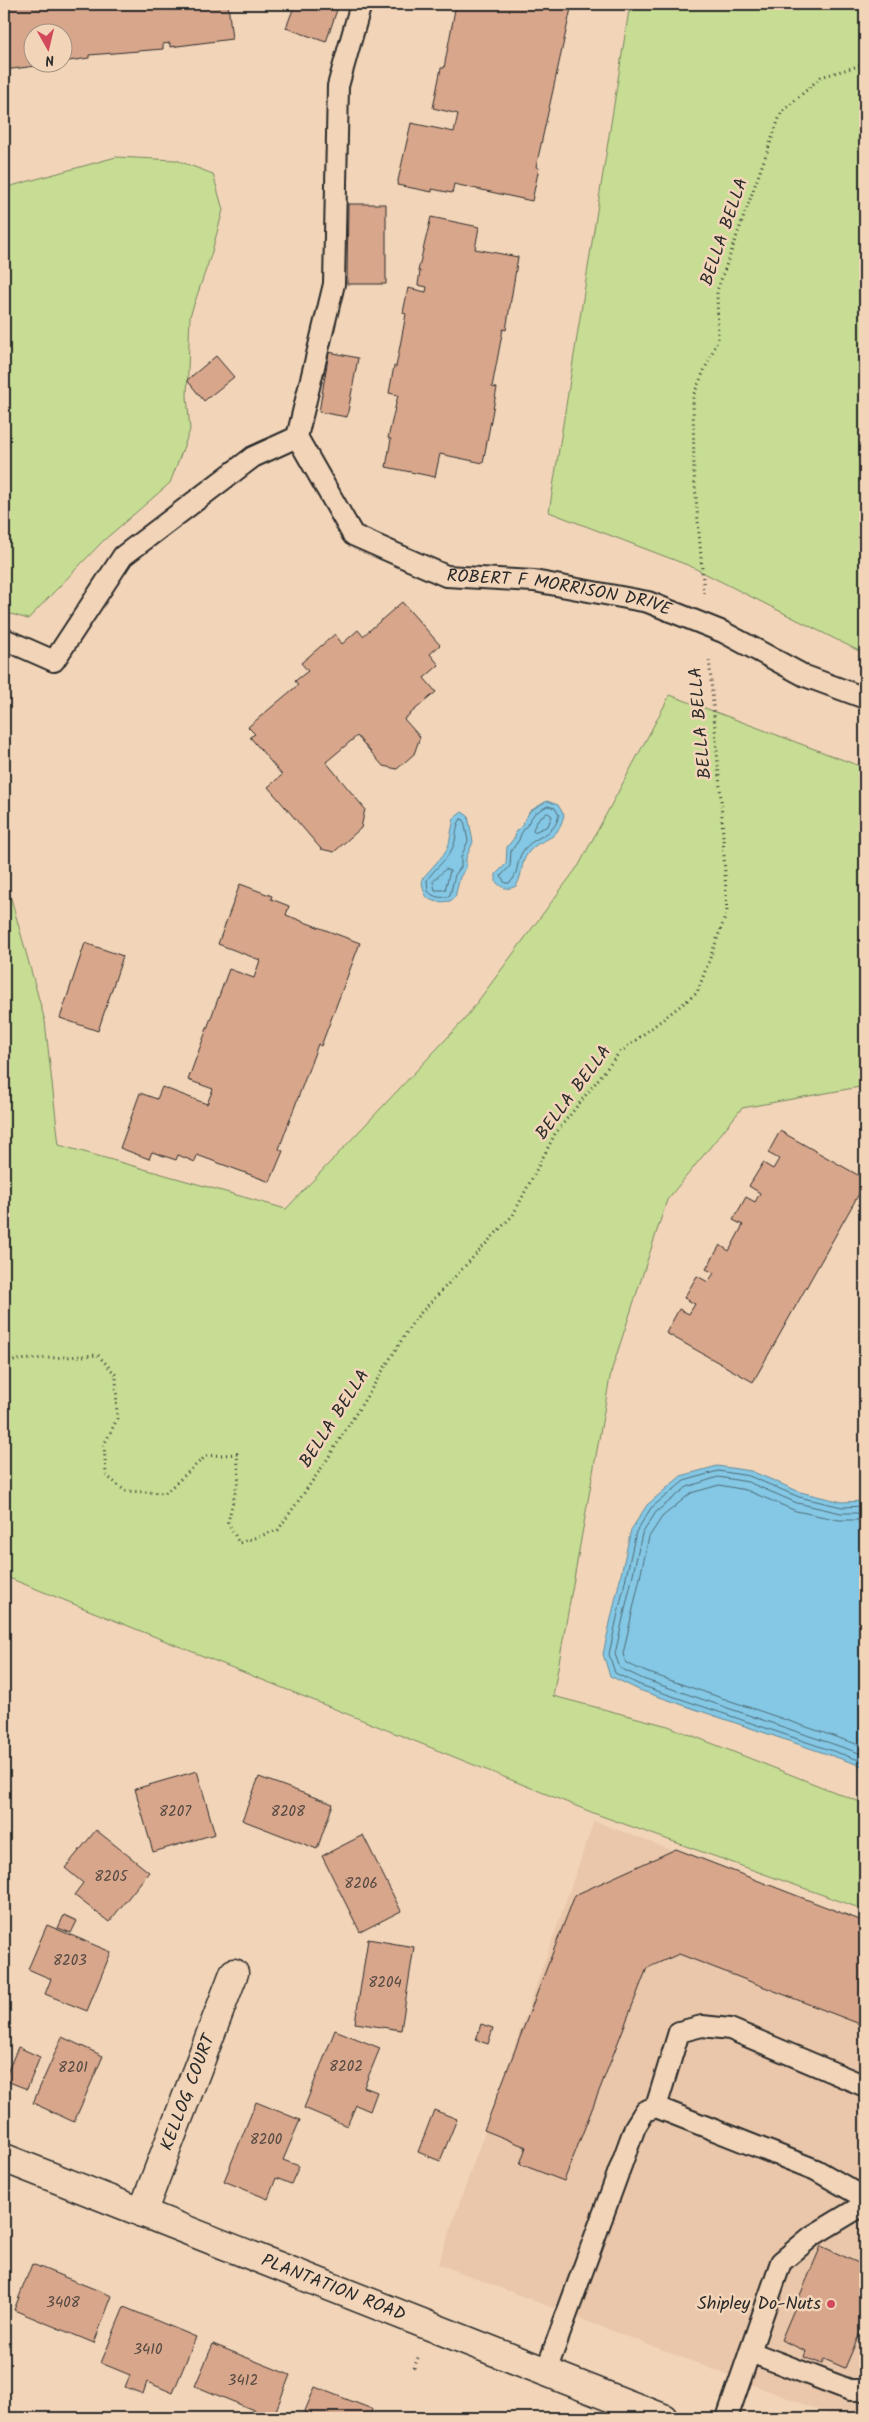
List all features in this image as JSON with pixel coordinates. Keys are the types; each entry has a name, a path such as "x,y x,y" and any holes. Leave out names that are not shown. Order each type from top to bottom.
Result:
{"street":[{"name":"KELLOG COURT","path":"142,2213 234,1973"},
{"name":"PLANTATION ROAD","path":"4,2158 663,2418"}],"lane":[{"path":"4,639 54,661 123,556 253,457 297,437 334,284 338,86 361,4"},
{"name":"ROBERT F MORRISON DRIVE","path":"297,437 353,536 446,576 534,581 639,600 723,632 805,676 865,698"},
{"path":"656,2107 679,2032 702,2026 730,2029 865,2086"},
{"path":"546,2371 635,2127 645,2111 656,2107 816,2170 865,2198"},
{"path":"727,2418 781,2262 812,2236 865,2204"},
{"path":"750,2352 850,2390 865,2390"}],"path":[{"name":"BELLA BELLA","path":"4,1364 16,1360 98,1355 116,1375 117,1419 104,1445 106,1475 125,1491 165,1493 206,1456 237,1454 239,1476 228,1522 239,1543 278,1530 325,1462 415,1319 513,1215 555,1134 619,1053 697,993 727,912 721,799 694,473 693,396 718,339 717,291 782,113 821,77 865,64"}],"shaded area":[{"path":"594,1821 865,1922 865,2418 839,2418 438,2264"}],"green space":[{"path":"630,4 865,4 865,654 690,566 549,512"},
{"path":"116,157 176,160 213,174 223,210 211,255 190,316 187,396 190,430 170,483 103,541 28,619 4,612 4,188"},
{"path":"670,695 865,768 865,1086 742,1108 667,1200 611,1372 553,1696 668,1726 865,1804 865,1910 596,1814 4,1576 4,873 45,1021 59,1145 286,1209 464,1020 579,865"}],"water":[{"path":"547,801 558,805 564,815 561,825 553,836 539,843 525,857 516,886 508,888 501,886 496,882 496,874 506,864 507,847 530,811"},
{"path":"462,812 468,816 473,842 466,858 466,868 460,877 455,897 450,901 433,901 426,896 422,879 445,853 449,844 454,818"},
{"path":"717,1466 751,1471 800,1492 842,1502 865,1501 865,1767 639,1690 610,1676 603,1654 631,1530 647,1505 681,1476"}],"building":[{"path":"4,4 228,4 232,39 170,47 170,43 163,44 163,49 89,55 89,58 72,61 72,22 22,22 22,68 4,70"},
{"path":"295,4 339,4 326,42 286,28"},
{"path":"456,4 572,4 536,167 539,168 532,201 454,184 452,193 432,189 432,192 397,185 411,123 454,132 458,114 433,108 441,68 444,68"},
{"path":"348,204 386,204 386,284 347,284"},
{"path":"431,217 479,227 475,249 518,257 506,330 503,329 492,387 497,388 483,463 440,454 435,477 386,467 391,439 388,438 398,395 389,393 406,314 403,313 408,288 426,292 427,287 418,285 420,271 418,271"},
{"path":"329,352 358,358 347,417 319,412"},
{"path":"216,356 234,377 204,401 187,380"},
{"path":"402,602 440,645 430,654 439,665 424,678 436,692 404,719 420,737 414,754 397,769 383,766 357,736 326,762 365,809 361,828 334,852 321,849 268,787 282,775 250,737 255,734 248,727 298,685 295,681 308,671 301,663 335,634 342,644 358,630 363,636"},
{"path":"240,884 272,896 271,899 289,906 286,915 360,943 321,1046 318,1044 279,1149 283,1151 270,1182 197,1155 195,1162 178,1155 176,1160 152,1152 149,1159 120,1148 140,1093 157,1099 162,1087 207,1104 213,1089 188,1080 229,969 254,978 260,960 218,944"},
{"path":"85,943 123,956 98,1031 60,1018"},
{"path":"780,1131 865,1179 865,1183 753,1382 666,1333 679,1309 689,1314 695,1304 684,1298 697,1276 708,1282 714,1273 706,1269 720,1245 729,1251 743,1225 733,1220 746,1197 755,1202 760,1193 749,1186 763,1163 773,1169 779,1159 768,1153"},
{"path":"197,1771 215,1834 153,1852 135,1789"},
{"path":"259,1777 333,1804 317,1849 242,1820"},
{"path":"96,1830 149,1872 109,1922 74,1895 83,1883 65,1868"},
{"path":"363,1835 401,1911 360,1932 322,1856"},
{"path":"676,1849 865,1922 865,2026 679,1954 647,1968 564,2181 520,2164 526,2147 484,2130 575,1895"},
{"path":"64,1915 77,1921 71,1933 58,1928"},
{"path":"47,1925 111,1952 87,2011 45,1994 51,1979 28,1969"},
{"path":"368,1939 414,1947 401,2030 355,2023"},
{"path":"481,2024 493,2028 488,2044 476,2040"},
{"path":"335,2030 380,2048 364,2087 377,2092 370,2111 356,2105 347,2126 304,2108"},
{"path":"62,2037 103,2056 74,2122 33,2103"},
{"path":"18,2047 40,2057 27,2089 4,2080"},
{"path":"256,2102 300,2120 283,2160 299,2166 291,2184 276,2178 268,2199 224,2181"},
{"path":"434,2110 457,2119 440,2161 418,2152"},
{"name":"Shipley Do-Nuts","path":"821,2246 865,2266 865,2279 862,2286 865,2287 865,2321 845,2368 824,2359 822,2364 804,2357 806,2351 781,2340"},
{"path":"32,2264 112,2296 94,2343 14,2310"},
{"path":"124,2307 196,2337 173,2393 147,2382 143,2394 125,2387 130,2375 101,2363"},
{"path":"213,2344 290,2375 273,2418 195,2386"},
{"path":"315,2387 372,2409 369,2418 302,2418"}],"place":[{"name":"Shipley Do-Nuts","path":"831,2304"}]}
